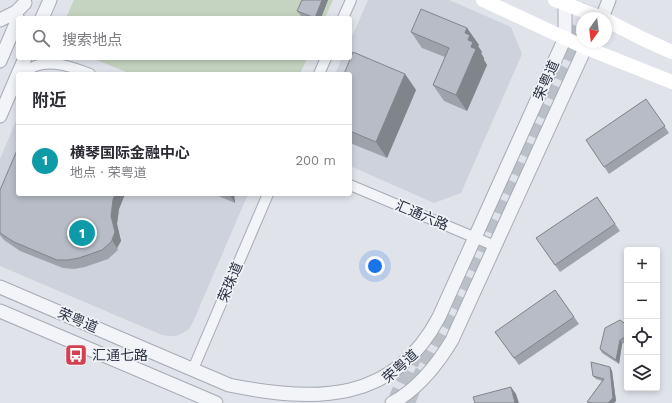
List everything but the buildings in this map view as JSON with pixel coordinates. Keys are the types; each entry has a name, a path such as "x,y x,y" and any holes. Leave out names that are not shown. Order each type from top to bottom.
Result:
{"main road":[{"path":"483,0 576,42"},
{"path":"562,1 588,12"},
{"path":"612,23 672,52"},
{"path":"593,48 672,82"}],"street":[{"path":"344,16 351,0"},
{"path":"604,12 609,0"},
{"name":"荣粤道","path":"0,287 193,369 246,391 260,395 290,401 321,402 348,398 374,388 387,381 398,372 417,352 426,341 439,317 565,38 562,1"},
{"path":"19,16 26,2"},
{"path":"0,20 16,12 26,2"},
{"path":"0,61 16,24"},
{"name":"荣粤道","path":"392,403 424,378 444,354 459,327 585,48"},
{"path":"20,72 24,60"},
{"path":"65,60 80,70"},
{"path":"320,72 325,60"},
{"path":"24,72 41,64 62,64 85,72"},
{"path":"0,116 16,80"},
{"name":"汇通六路","path":"352,186 495,246"},
{"name":"荣珠道","path":"193,369 267,196"},
{"name":"荣粤道","path":"0,311 216,403"}],"shaded area":[{"path":"368,0 449,0 511,27 522,54 461,193 434,203 352,167 352,72 336,72 341,60 352,60 352,36"},
{"path":"16,121 16,196 247,196 189,329 176,336 162,335 0,266 0,159"}],"green space":[{"path":"74,0 333,0 326,16 67,16"},
{"path":"97,60 306,60 301,72 126,72"}],"tunnel":[{"path":"586,12 591,0"},
{"path":"408,403 416,383 464,290 576,35"},
{"path":"395,403 397,395 419,348"}],"place":[{"name":"横琴国际金融中心","path":"82,233"},
{"name":"汇通七路","path":"76,355"}]}
